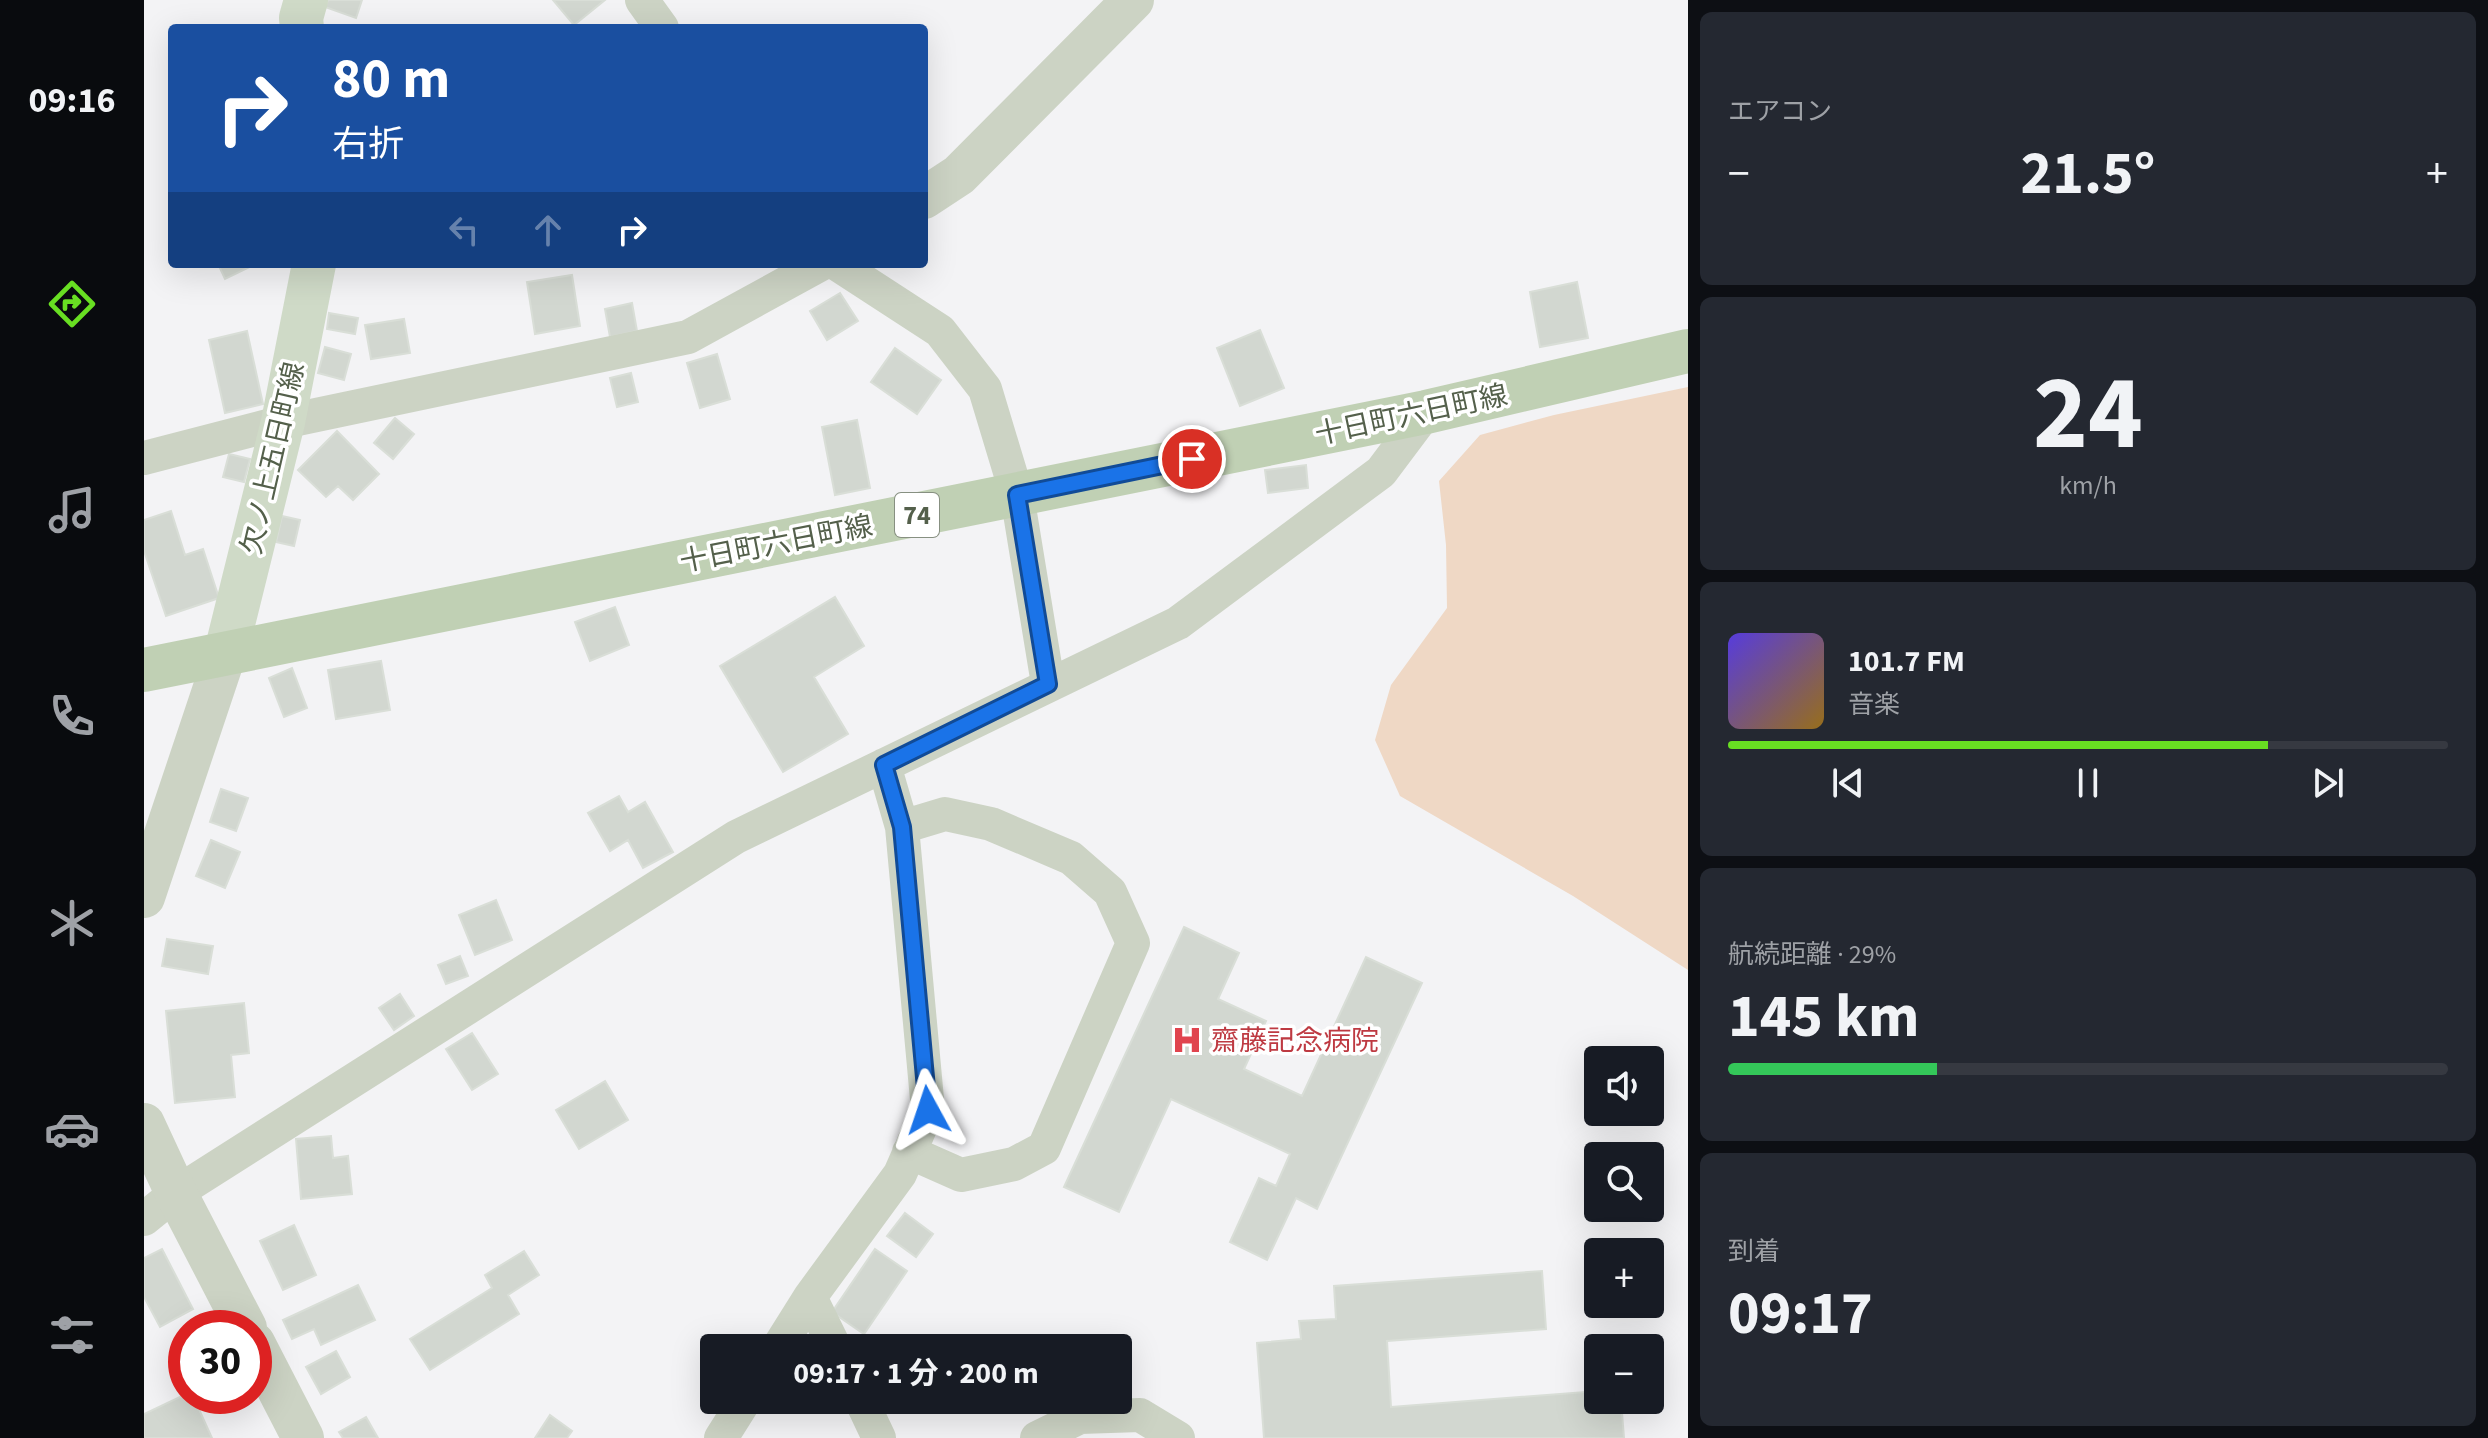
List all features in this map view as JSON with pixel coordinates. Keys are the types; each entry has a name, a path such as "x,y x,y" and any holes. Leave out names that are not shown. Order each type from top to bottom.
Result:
{"main road":[{"path":"302,24 306,0"},
{"name":"欠ノ上五日町線","path":"226,652 283,422 313,268"},
{"name":"十日町六日町線","path":"144,670 1426,412 1688,351"}],"street":[{"path":"642,0 659,24"},
{"path":"928,195 959,175 1133,0"},
{"path":"144,458 283,422 688,337 814,268"},
{"path":"843,268 940,331 985,389 1017,495 1048,684"},
{"path":"144,1219 176,1193 736,837 1178,623 1381,472 1426,412"},
{"path":"144,897 226,652"},
{"path":"787,1334 810,1297 900,1174 928,1110 902,827 884,765"},
{"path":"902,827 945,814 991,824 1071,858 1110,892 1133,943 1044,1148 1014,1164 961,1175 909,1152"},
{"path":"144,1124 237,1310"},
{"path":"810,1297 828,1334"},
{"path":"272,1378 303,1438"},
{"path":"721,1438 736,1414"},
{"path":"868,1414 879,1438"},
{"path":"1037,1438 1080,1417 1140,1415 1178,1438"}],"shaded area":[{"path":"1688,387 1688,970 1573,896 1400,796 1375,740 1391,685 1447,608 1446,545 1439,481 1480,435 1554,415"}],"building":[{"path":"328,0 362,0 356,18 325,7"},
{"path":"553,0 605,0 575,24"},
{"path":"220,268 248,268 225,279"},
{"path":"572,275 580,326 535,334 527,282"},
{"path":"1577,282 1588,338 1540,347 1530,292"},
{"path":"840,293 858,321 827,340 810,311"},
{"path":"632,303 637,331 610,337 605,309"},
{"path":"329,313 358,318 355,334 327,329"},
{"path":"404,319 410,353 371,359 365,325"},
{"path":"1260,330 1284,388 1240,406 1217,348"},
{"path":"247,331 263,404 225,413 209,340"},
{"path":"325,347 351,354 344,380 318,373"},
{"path":"895,348 941,380 917,414 871,382"},
{"path":"717,354 730,399 700,408 687,363"},
{"path":"631,373 638,402 617,407 610,378"},
{"path":"395,418 414,434 393,459 374,443"},
{"path":"857,420 870,488 835,495 822,427"},
{"path":"337,431 379,474 353,500 338,486 326,497 298,470"},
{"path":"229,454 250,459 244,482 223,477"},
{"path":"1306,465 1308,488 1268,493 1265,470"},
{"path":"171,511 185,555 203,549 219,598 166,616 144,551 144,520"},
{"path":"282,516 300,520 294,546 276,542"},
{"path":"835,597 864,646 814,677 848,734 783,772 720,666"},
{"path":"615,607 629,645 590,661 575,622"},
{"path":"381,661 390,710 336,719 328,670"},
{"path":"292,668 307,708 284,717 269,678"},
{"path":"221,789 248,798 236,831 210,822"},
{"path":"619,796 628,812 645,802 673,852 643,868 628,840 610,851 588,813"},
{"path":"211,840 240,852 225,888 196,876"},
{"path":"496,900 512,940 475,955 459,915"},
{"path":"1184,927 1239,953 1218,999 1266,1021 1244,1069 1302,1096 1366,957 1422,983 1317,1209 1296,1198 1267,1260 1230,1242 1259,1178 1276,1186 1290,1154 1171,1099 1119,1212 1064,1187"},
{"path":"167,939 213,946 208,974 162,966"},
{"path":"460,956 468,976 446,984 438,965"},
{"path":"400,994 414,1016 394,1030 379,1008"},
{"path":"244,1003 249,1053 231,1055 235,1097 175,1103 166,1011"},
{"path":"472,1033 498,1074 472,1090 446,1049"},
{"path":"605,1081 628,1120 579,1149 556,1110"},
{"path":"331,1136 333,1158 348,1156 352,1194 301,1199 296,1139"},
{"path":"905,1213 933,1234 916,1257 887,1236"},
{"path":"294,1225 316,1275 283,1290 260,1241"},
{"path":"162,1249 193,1309 168,1310 168,1323 160,1327 144,1297 144,1258"},
{"path":"875,1249 907,1271 864,1334 832,1312"},
{"path":"524,1251 539,1275 508,1295 519,1314 430,1370 410,1339 492,1288 485,1275"},
{"path":"1542,1271 1546,1329 1387,1341 1391,1407 1584,1392 1584,1414 1622,1414 1624,1438 1264,1438 1257,1343 1301,1339 1299,1321 1336,1319 1334,1286"},
{"path":"358,1285 375,1320 321,1345 314,1329 292,1339 283,1320"},
{"path":"336,1351 350,1377 321,1394 306,1367"},
{"path":"168,1403 168,1414 201,1414 212,1438 144,1438 144,1414"},
{"path":"550,1415 572,1431 567,1438 535,1438"},
{"path":"366,1417 378,1438 343,1438 339,1432"}],"place":[{"name":"齋藤記念病院","path":"1187,1040"}],"route":[{"path":"928,1110 902,827 884,765 1048,684 1017,495 1192,459"}]}
